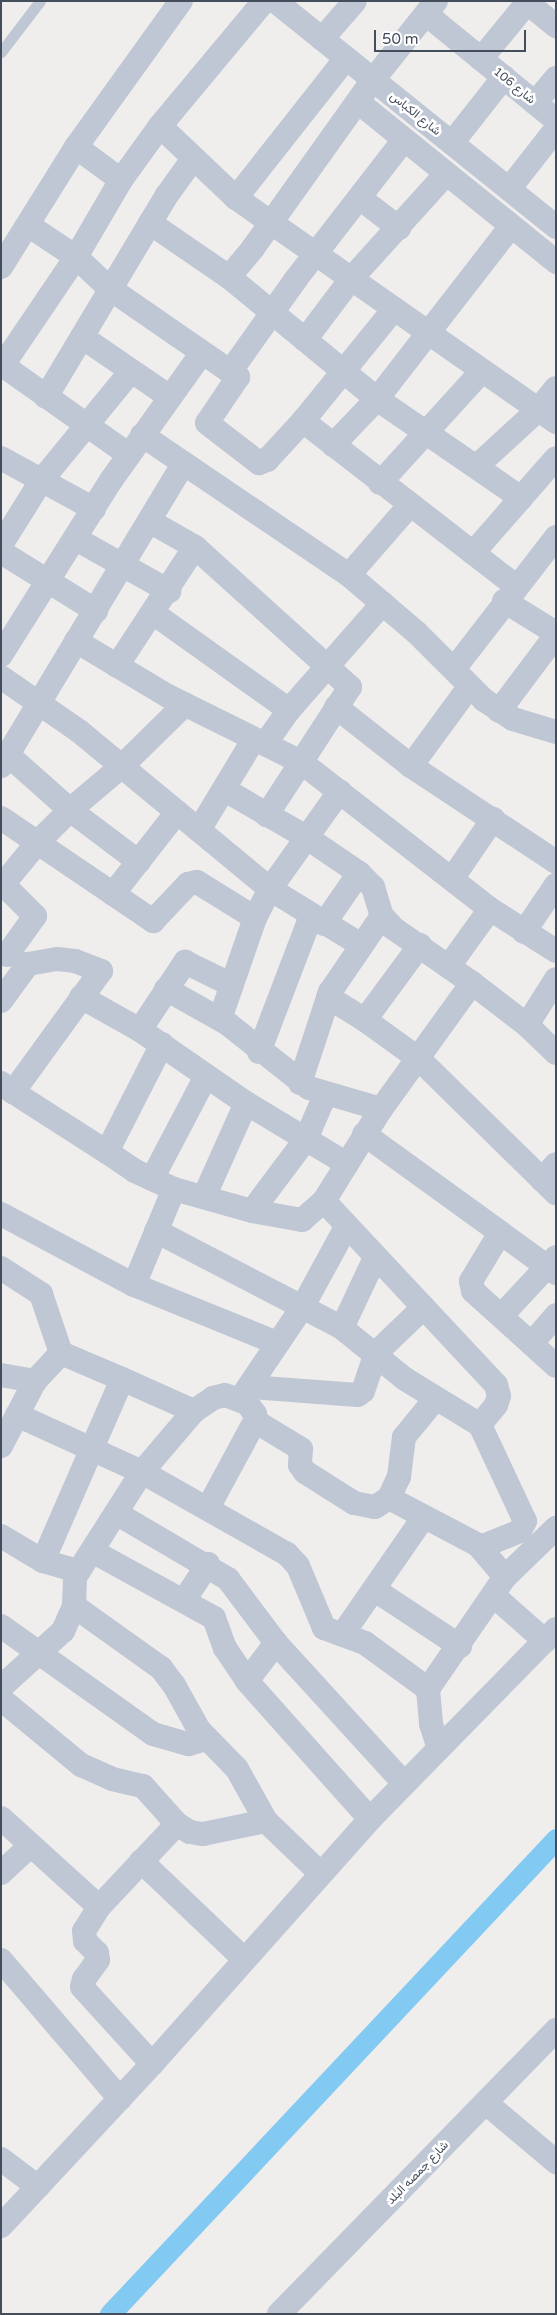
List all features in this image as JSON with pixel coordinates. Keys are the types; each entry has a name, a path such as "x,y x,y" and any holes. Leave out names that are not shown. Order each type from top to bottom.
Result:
{"street":[{"path":"1,267 76,147 181,1"},
{"path":"264,1 160,126 121,180 76,257 2,365 85,424 183,464 349,575 383,603 454,669 469,687 499,710 524,723 556,732"},
{"name":"شارع الكباس","path":"275,1 556,226"},
{"path":"322,39 355,1"},
{"path":"481,59 526,2 554,22"},
{"path":"229,277 373,80 431,8"},
{"name":"شارع 106","path":"431,8 481,59 556,120"},
{"path":"236,198 346,58"},
{"path":"452,143 504,78"},
{"path":"536,103 556,78"},
{"path":"358,102 556,262"},
{"path":"160,126 236,198 547,416"},
{"path":"509,189 556,129"},
{"path":"230,372 273,310 361,199 404,140"},
{"path":"76,147 121,180"},
{"path":"46,397 150,223 193,159"},
{"path":"305,340 351,279 446,174"},
{"path":"361,199 398,228"},
{"path":"150,223 229,277 273,310 344,374 377,399 429,432 521,498"},
{"path":"28,225 76,257 110,288 238,377 207,424 259,463 267,460 303,422 344,374 394,309"},
{"path":"333,445 377,399 430,334 511,226"},
{"path":"82,337 170,397"},
{"path":"1,655 136,445 202,353"},
{"path":"1,545 41,481 85,424 131,371"},
{"path":"380,483 429,432 482,371"},
{"path":"477,466 547,416 556,388"},
{"path":"303,422 409,506 473,553 510,593 556,634 499,710"},
{"path":"1,458 94,509"},
{"path":"473,553 556,458"},
{"path":"140,862 4,760 151,522 183,464"},
{"path":"349,575 409,506"},
{"path":"151,522 195,547 327,668 350,686 267,815"},
{"path":"454,669 510,593 556,537"},
{"path":"76,539 168,591"},
{"path":"117,666 168,591 195,547"},
{"path":"1,552 96,611"},
{"path":"199,830 259,741 327,668 383,603"},
{"path":"153,613 289,710"},
{"path":"76,641 185,704 301,762 490,909 556,952"},
{"path":"1,677 40,701 122,766 270,889 317,920 361,945"},
{"path":"411,766 469,687"},
{"path":"1,1001 12,957 35,916 2,884 38,842 70,810 122,766 185,704"},
{"path":"336,707 411,766 556,862"},
{"path":"225,790 306,837 359,873 376,894 382,916 392,928 420,945 527,1024 556,1053"},
{"path":"220,1019 255,918 270,889 340,791"},
{"path":"113,894 178,812"},
{"path":"1,818 153,921 188,884 197,882 255,918"},
{"path":"452,879 493,819"},
{"path":"260,1052 317,920 359,873"},
{"path":"524,932 556,885"},
{"path":"448,966 490,909"},
{"path":"300,1083 328,997 382,916"},
{"path":"365,1020 420,945"},
{"path":"12,957 76,961 101,971 7,1087 107,1152 152,1179 174,1189 252,1212 302,1220 324,1201 364,1134 472,983"},
{"path":"140,1030 185,962 232,985"},
{"path":"527,1024 556,979"},
{"path":"166,989 220,1019 300,1083 325,1095 381,1109"},
{"path":"81,997 140,1030 246,1103 347,1164"},
{"path":"328,997 365,1020 419,1059 551,1179"},
{"path":"107,1152 162,1044"},
{"path":"152,1179 206,1076"},
{"path":"252,1212 306,1139 325,1095"},
{"path":"204,1197 246,1103"},
{"path":"364,1134 500,1233 553,1266 502,1315"},
{"path":"134,1286 174,1189"},
{"path":"324,1201 375,1258 424,1307 499,1391 496,1405 480,1425"},
{"path":"1,1214 134,1286 277,1343"},
{"path":"245,1393 303,1306 346,1227"},
{"path":"156,1231 342,1328 376,1353 393,1370 480,1425 525,1521 520,1530 481,1547"},
{"path":"500,1233 471,1286 556,1366"},
{"path":"342,1328 375,1258"},
{"path":"1,1268 41,1294 61,1353 194,1410"},
{"path":"1,1687 63,1631 74,1606 73,1584 79,1571 94,1552 142,1472 194,1410 220,1396 245,1393 358,1395 363,1391 376,1353 424,1307"},
{"path":"532,1343 556,1315"},
{"path":"3,1439 35,1381 61,1353"},
{"path":"1,1376 35,1381"},
{"path":"43,1561 122,1379"},
{"path":"208,1508 255,1421 245,1393"},
{"path":"255,1421 298,1446 305,1472 354,1503 375,1507 389,1498 399,1476 404,1437 436,1398"},
{"path":"17,1414 90,1450 142,1472 208,1508 292,1559 319,1622 342,1635 365,1643 428,1689"},
{"path":"2,2225 152,2064 404,1782 551,1635 499,1587 481,1547 423,1518 389,1498"},
{"path":"116,1513 208,1564 228,1579 276,1643 404,1782"},
{"path":"342,1635 375,1590 423,1518"},
{"path":"438,1746 431,1724 428,1689 460,1646 499,1587 556,1528"},
{"path":"1,1536 43,1561 79,1571"},
{"path":"94,1552 184,1599 218,1623 224,1648 247,1681 370,1819"},
{"path":"184,1599 208,1564"},
{"path":"375,1590 460,1646"},
{"path":"74,1606 160,1668 207,1739 229,1758 266,1821 321,1874"},
{"path":"1,1626 37,1654 162,1739 189,1744 207,1739"},
{"path":"247,1681 276,1643"},
{"path":"1,1699 82,1765 112,1779 143,1786 177,1824 190,1832 203,1834 266,1821"},
{"path":"1,1818 99,1907"},
{"path":"152,2064 82,1987 84,1979 98,1960 97,1953 85,1941 84,1931 99,1907 177,1824"},
{"path":"1,1873 30,1846"},
{"path":"141,1861 244,1960"},
{"path":"1,1960 120,2099"},
{"name":"شارع جمصه البلد","path":"279,2314 556,2030"},
{"path":"486,2103 556,2162"},
{"path":"1,2159 38,2187"}],"lane":[{"path":"1,52 40,1"}],"waterway":[{"path":"110,2314 556,1839"}]}
